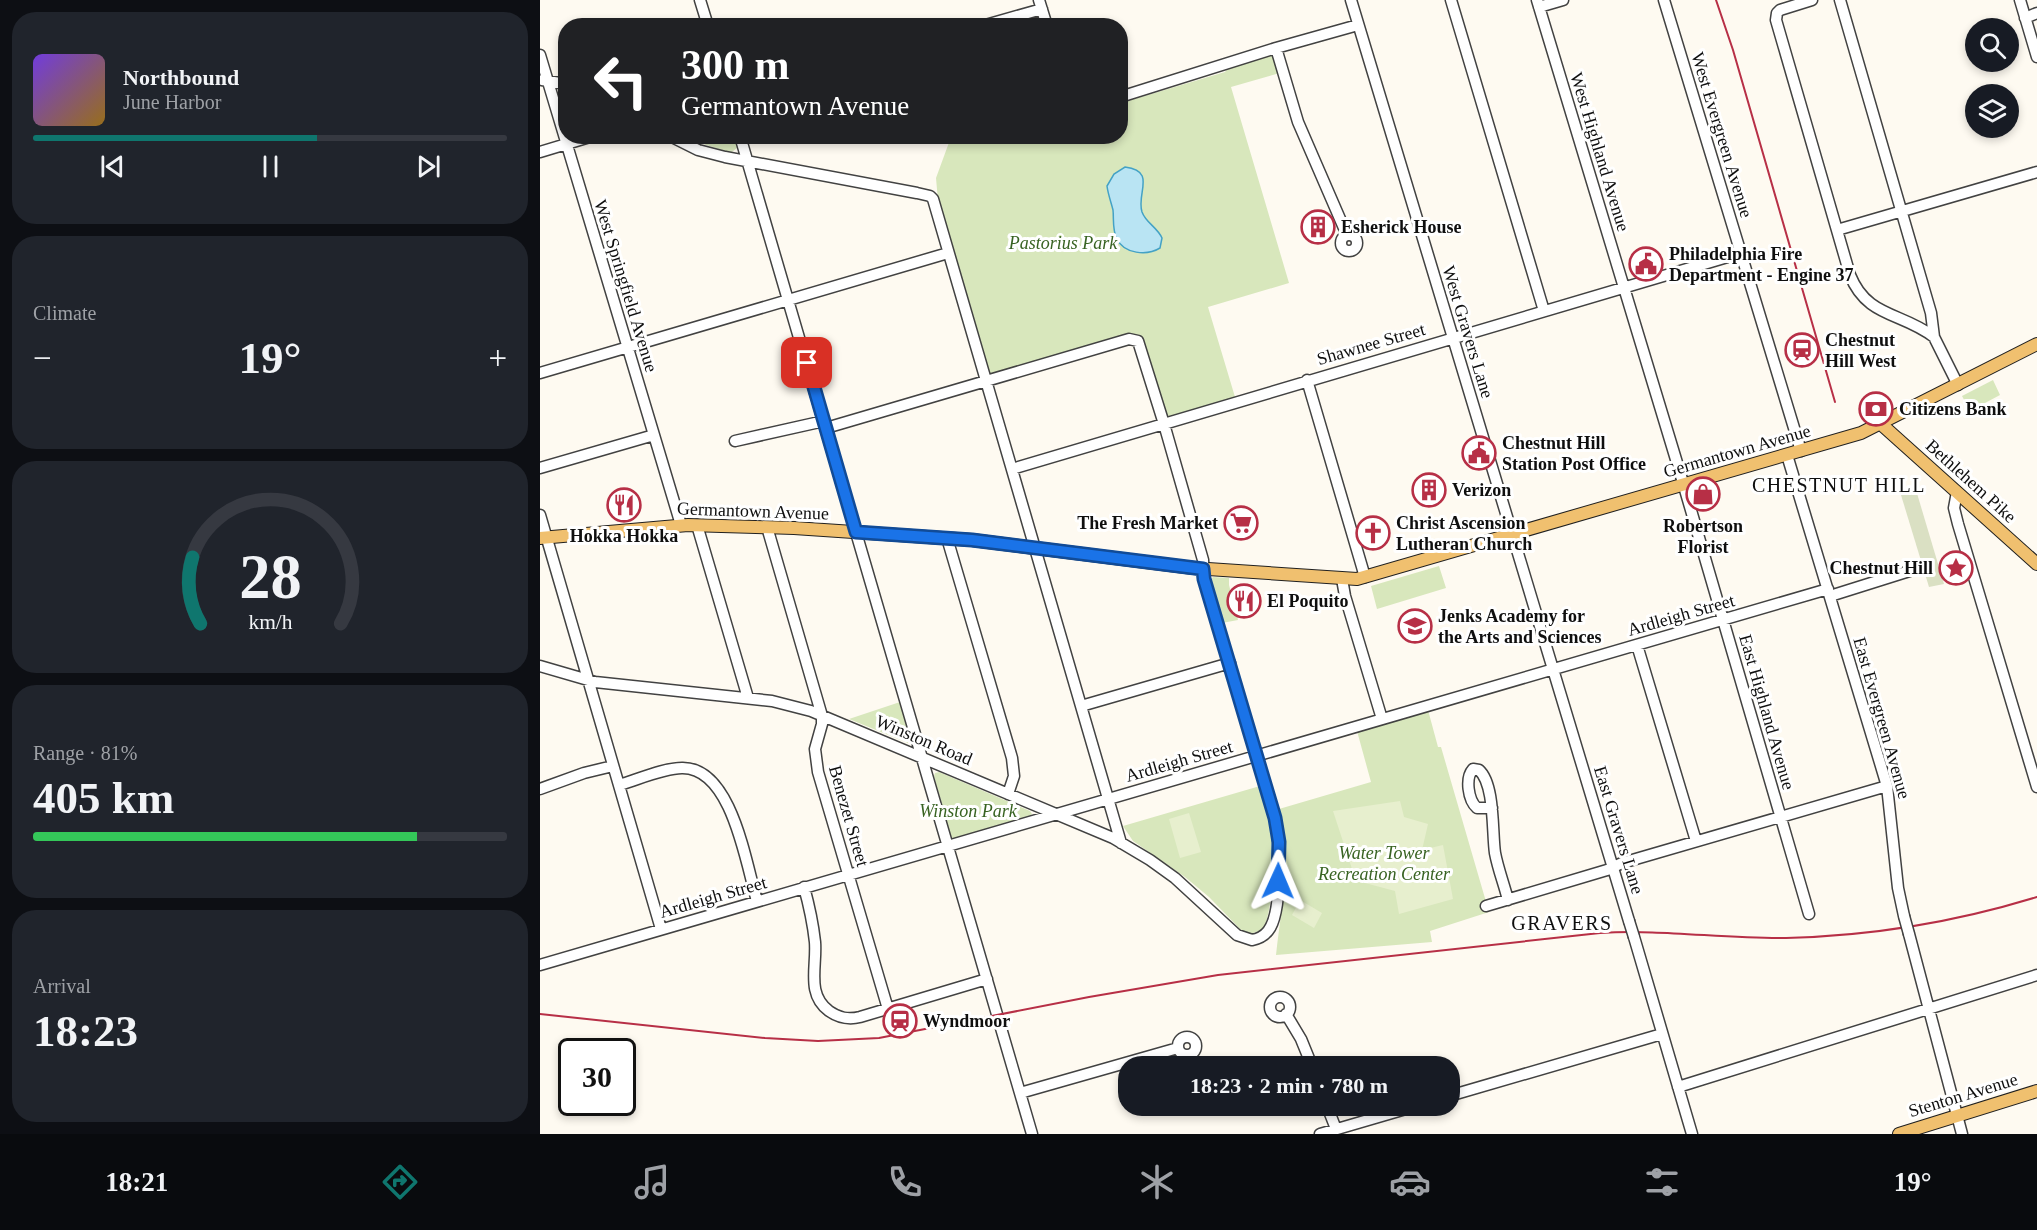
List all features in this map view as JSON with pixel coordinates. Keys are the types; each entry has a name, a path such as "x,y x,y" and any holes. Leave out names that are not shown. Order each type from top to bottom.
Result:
{"main road":[{"name":"Germantown Avenue","path":"543,538 681,525 767,527 947,538 1203,569 1342,579 1365,577 1861,433 2037,344"},
{"name":"Bethlehem Pike","path":"1881,424 2037,564"},
{"name":"Stenton Avenue","path":"1899,1134 2037,1091"}],"street":[{"path":"700,0 706,18"},
{"name":"West Gravers Lane","path":"1351,0 1513,535"},
{"path":"1451,0 1544,311"},
{"path":"1538,4 1563,0"},
{"name":"West Evergreen Avenue","path":"1664,0 1800,451"},
{"path":"1812,0 1783,9 1777,13 1776,20 1850,275 1861,296 1876,309 1934,337"},
{"path":"1840,0 1930,313 1934,337 1958,385"},
{"path":"2020,0 2037,57"},
{"path":"1003,18 1041,4"},
{"name":"West Highland Avenue","path":"1538,4 1684,485"},
{"path":"2025,18 2037,13"},
{"path":"1128,95 1276,48 1358,25"},
{"path":"1276,48 1298,122 1347,235"},
{"name":"West Springfield Avenue","path":"540,55 543,80 558,122"},
{"path":"543,80 558,83"},
{"path":"540,152 566,144"},
{"name":"West Springfield Avenue","path":"566,144 681,525"},
{"path":"686,144 698,150 748,163 930,196 1121,843"},
{"path":"743,144 1032,1134"},
{"path":"1837,230 2037,171"},
{"path":"540,373 948,253"},
{"name":"Shawnee Street","path":"1012,469 1741,253"},
{"path":"735,441 825,425 1129,339 1137,339 1164,424 1203,560 1204,579 1257,755"},
{"path":"1307,380 1365,577"},
{"path":"540,468 654,435"},
{"name":"East Evergreen Avenue","path":"1788,455 1887,786 1898,888 1904,916 1962,1134"},
{"name":"East Highland Avenue","path":"1684,485 1809,914"},
{"path":"1957,492 1954,508 1958,524 2037,787"},
{"path":"540,515 543,538 588,680 661,929"},
{"path":"697,525 748,698"},
{"name":"Benezet Street","path":"767,527 822,716 815,749 816,763 888,1009"},
{"name":"East Gravers Lane","path":"1513,535 1692,1134"},
{"path":"947,538 1012,758 1014,776 1008,794"},
{"name":"Ardleigh Street","path":"540,964 1723,620 1919,568"},
{"path":"1342,579 1382,719"},
{"path":"1637,645 1696,842"},
{"path":"1081,706 1230,663"},
{"name":"Winston Road","path":"540,666 588,680 782,703 822,716 1057,813 1121,843 1150,860 1181,883 1237,935 1247,939 1257,939 1266,934 1274,920 1278,892 1279,858 1275,818 1257,755"},
{"path":"540,789 584,773 613,766"},
{"path":"619,785 678,768 694,770 709,777 729,807 757,901"},
{"path":"1486,906 1887,786"},
{"path":"1492,808 1496,857 1508,900"},
{"path":"804,887 815,940 815,993 819,1002 827,1010 838,1016 848,1019 987,980"},
{"path":"1678,1087 2037,975"},
{"path":"1286,1014 1298,1032 1308,1056"},
{"path":"1460,1093 1662,1034"},
{"path":"1020,1093 1178,1048"},
{"path":"1332,1116 1336,1128"},
{"path":"1320,1134 1380,1116"}],"green space":[{"name":"Pastorius Park","path":"1272,54 1280,73 1231,87 1289,283 1208,307 1235,397 1166,418 1142,340 989,375 938,201 936,178 948,144 1128,144 1128,101 1225,72 1229,67"},
{"path":"704,144 736,144 737,148 732,152"},
{"path":"1993,380 2000,395 1970,411 1962,396"},
{"path":"1916,490 1944,584 1929,587 1901,495"},
{"path":"1439,566 1446,588 1377,609 1371,586"},
{"path":"1213,577 1229,578 1238,620 1222,623 1209,581"},
{"path":"900,702 910,737 908,743 849,719"},
{"name":"Water Tower Recreation Center","path":"1428,710 1489,912 1430,931 1432,942 1276,955 1286,863 1279,809 1371,782 1357,731"},
{"name":"Winston Park","path":"939,772 1030,811 1032,814 1029,817 953,839 934,776"},
{"name":"Water Tower Recreation Center","path":"1260,786 1271,827 1273,849 1271,896 1266,922 1262,930 1250,934 1241,930 1209,897 1185,877 1133,841 1123,826"},
{"path":"1400,801 1404,817 1428,824 1422,850 1443,845 1453,899 1399,914 1395,891 1365,883 1368,872 1354,875 1333,811"},
{"path":"1189,813 1201,852 1180,858 1169,819"},
{"path":"1300,900 1322,913 1314,928 1292,915"}],"water":[{"path":"1125,167 1135,169 1143,178 1142,212 1162,238 1160,248 1155,251 1143,253 1130,251 1120,244 1115,236 1113,210 1107,186 1114,174"}],"railway":[{"path":"1716,0 1733,50 1835,402"},
{"path":"540,1014 765,1038 818,1041 879,1038 1089,997 1218,975 1600,933 1646,932 1763,938 1850,934 1913,926 1976,914 2037,897"}],"place":[{"name":"Esherick House","path":"1318,227"},
{"name":"Philadelphia Fire Department - Engine 37","path":"1646,264"},
{"name":"Chestnut Hill West","path":"1802,350"},
{"name":"Citizens Bank","path":"1876,409"},
{"name":"Chestnut Hill Station Post Office","path":"1479,453"},
{"name":"Verizon","path":"1429,490"},
{"name":"Robertson Florist","path":"1703,494"},
{"name":"Hokka Hokka","path":"624,505"},
{"name":"The Fresh Market","path":"1241,523"},
{"name":"Christ Ascension Lutheran Church","path":"1373,533"},
{"name":"Chestnut Hill","path":"1956,568"},
{"name":"El Poquito","path":"1244,601"},
{"name":"Jenks Academy for the Arts and Sciences","path":"1415,626"},
{"name":"Wyndmoor","path":"900,1021"}],"district":[{"name":"CHESTNUT HILL","path":"1839,485"},
{"name":"GRAVERS","path":"1562,923"}],"route":[{"path":"807,363 856,532 972,540 1203,569 1204,579 1277,825 1278,881"}]}
